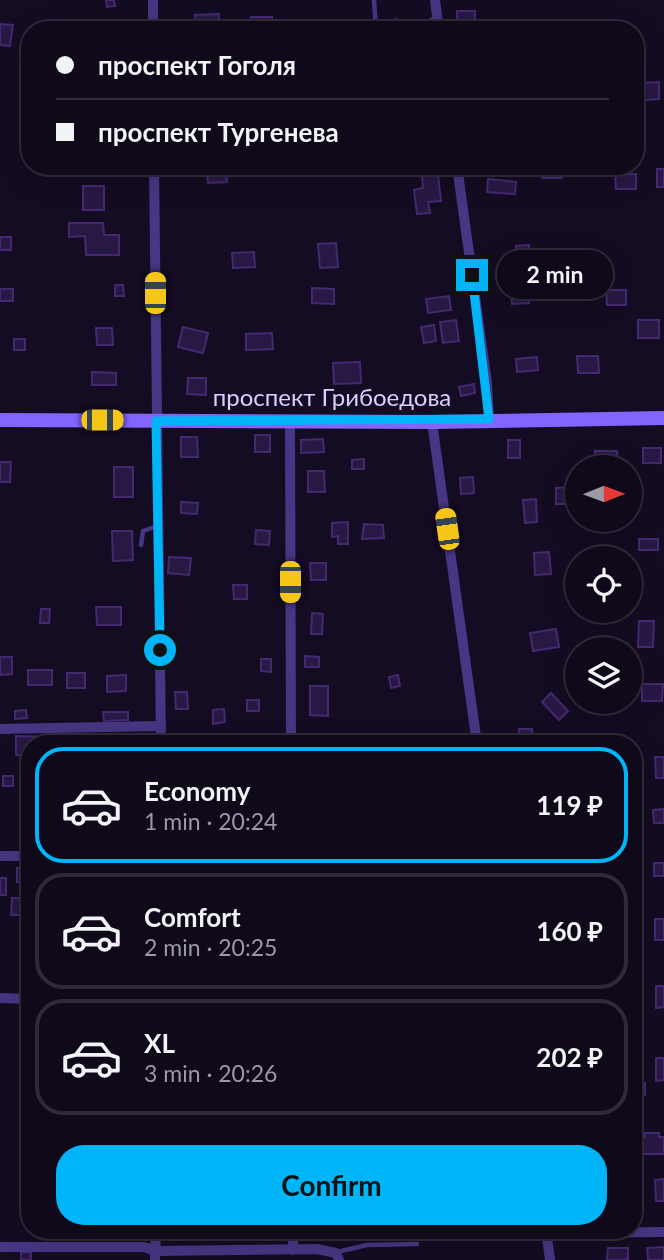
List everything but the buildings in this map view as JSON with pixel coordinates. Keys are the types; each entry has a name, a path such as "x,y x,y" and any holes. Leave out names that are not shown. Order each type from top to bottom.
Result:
{"street":[{"path":"153,0 153,21"},
{"path":"435,0 438,21"},
{"path":"154,175 161,735"},
{"path":"458,175 487,383 489,419"},
{"name":"проспект Грибоедова","path":"0,420 432,422 664,418"},
{"path":"290,421 291,735"},
{"path":"432,422 476,735"},
{"path":"0,729 161,726"},
{"path":"0,856 21,856"},
{"path":"0,998 21,999"},
{"path":"642,1231 664,1232"},
{"path":"293,1239 293,1250"},
{"path":"547,1239 550,1260"},
{"path":"0,1247 144,1247 155,1255 293,1250 337,1256"}],"lane":[{"path":"373,0 375,21"},
{"path":"431,21 437,17"},
{"path":"141,545 143,531 158,525"},
{"path":"337,1256 367,1245 417,1244"}],"route":[{"path":"160,650 156,421 432,422 489,419 487,383 472,275"}]}
